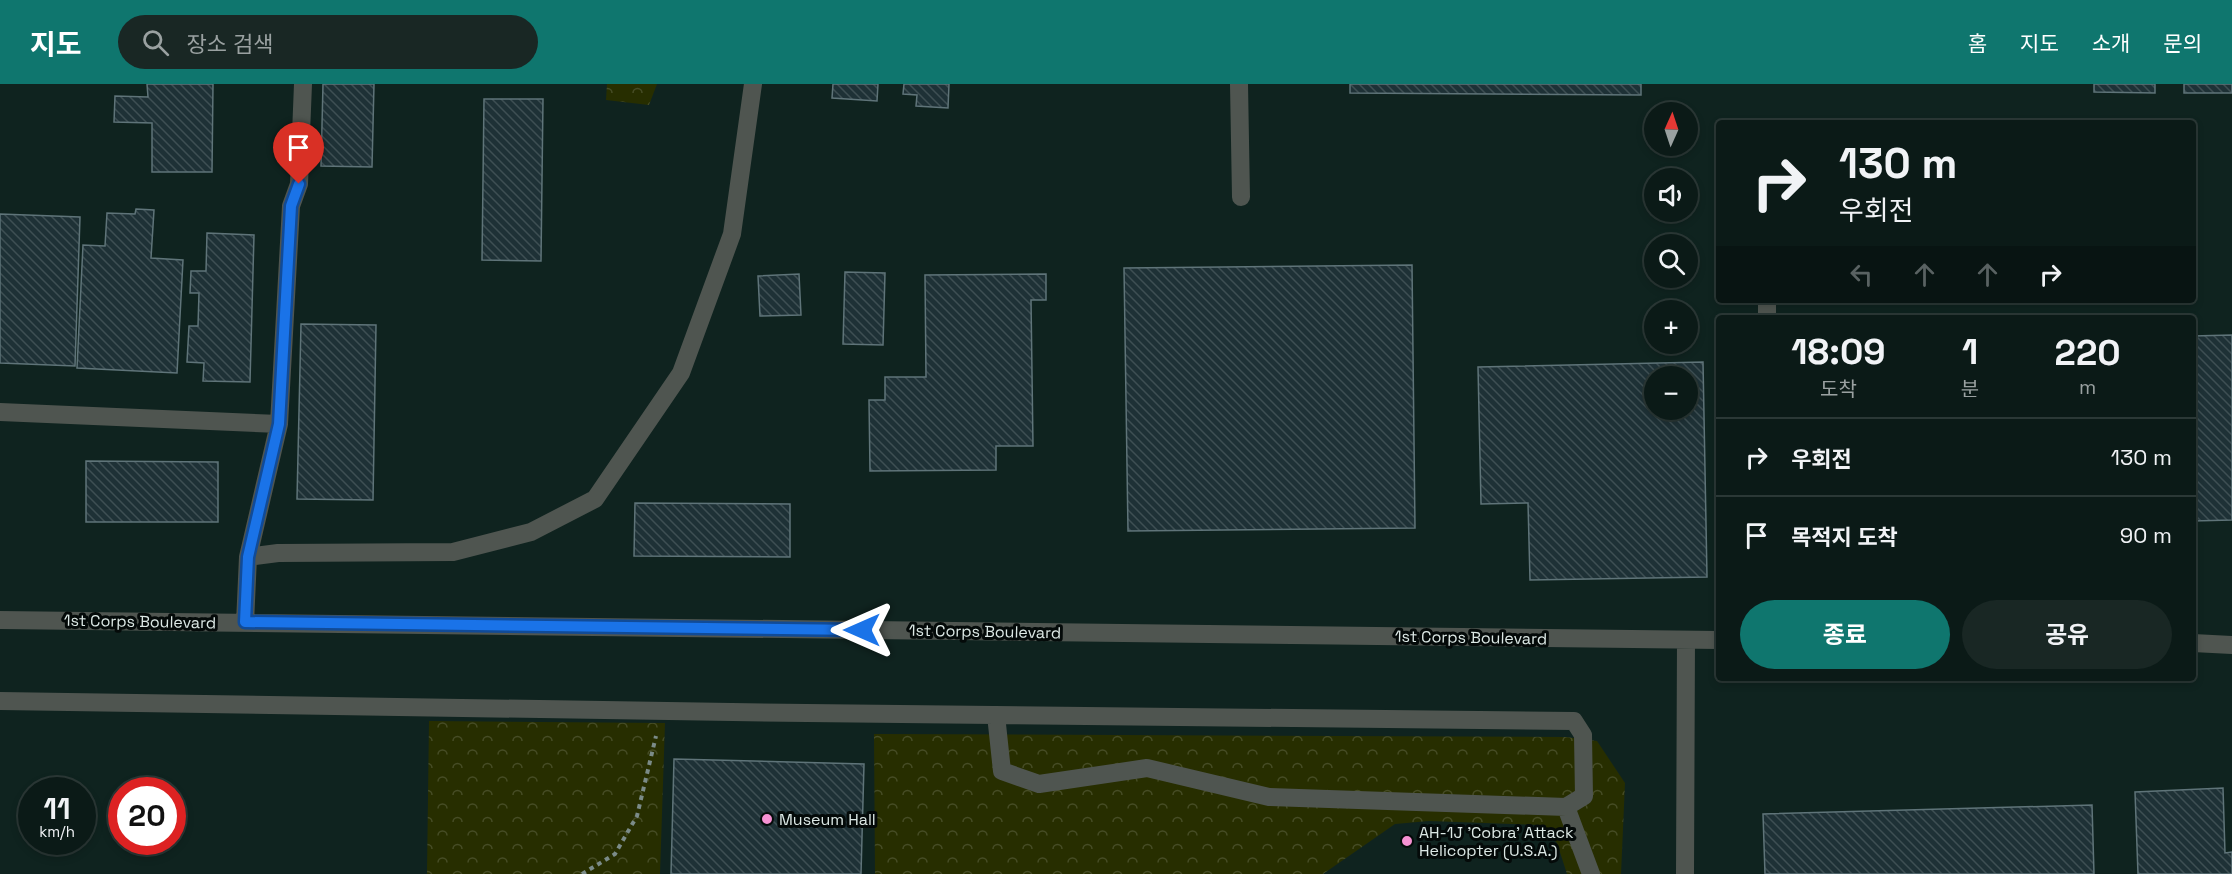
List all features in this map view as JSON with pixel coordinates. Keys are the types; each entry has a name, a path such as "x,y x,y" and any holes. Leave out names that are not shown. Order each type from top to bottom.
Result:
{"lane":[{"path":"245,622 248,557 279,424 291,206 299,184 303,84"},
{"path":"248,557 278,553 453,552 531,532 595,499 681,372 732,234 753,84"},
{"path":"1239,84 1241,197"},
{"path":"0,412 279,424"},
{"name":"1st Corps Boulevard","path":"0,620 1716,640"},
{"path":"1685,874 1686,640"},
{"path":"2196,643 2232,645"},
{"path":"0,701 661,713 996,715 1574,721 1583,735 1584,796 1566,807 1269,796 1147,768 1039,784 1002,771 996,715"},
{"path":"1566,807 1591,874"}],"path":[{"path":"582,874 615,854 637,816 661,713"}],"green space":[{"path":"607,84 657,84 649,105 606,100"},
{"path":"429,721 665,723 660,874 427,874"},
{"path":"874,734 1566,737 1597,741 1625,783 1621,874 1567,874 1557,843 1540,825 1429,821 1395,824 1323,874 875,874"}],"building":[{"path":"147,84 213,84 212,172 152,172 152,123 114,122 115,96 148,97"},
{"path":"323,84 374,84 372,167 321,166"},
{"path":"833,84 878,84 877,101 832,98"},
{"path":"904,84 949,84 948,108 916,106 917,95 903,94"},
{"path":"1350,84 1641,84 1641,95 1350,93"},
{"path":"2094,84 2155,84 2155,93 2094,92"},
{"path":"2184,84 2232,84 2232,93 2184,93"},
{"path":"484,99 543,99 541,261 482,260"},
{"path":"136,209 154,210 151,258 183,260 177,373 77,368 83,245 105,246 107,213 135,214"},
{"path":"0,214 80,217 75,366 0,363"},
{"path":"207,233 254,235 250,382 203,381 204,363 187,362 189,326 198,326 199,293 190,293 191,271 206,271"},
{"path":"1412,265 1415,528 1128,531 1124,268"},
{"path":"845,272 885,273 883,345 843,344"},
{"path":"799,274 801,315 760,316 758,276"},
{"path":"1046,274 1046,300 1031,300 1033,446 996,446 996,470 870,471 869,400 885,400 885,377 926,377 925,275"},
{"path":"301,324 376,325 373,500 297,499"},
{"path":"2232,335 2232,520 2196,521 2196,336"},
{"path":"1703,362 1707,577 1530,580 1528,503 1481,504 1478,367"},
{"path":"86,461 218,462 218,522 86,522"},
{"path":"635,503 790,504 790,557 634,556"},
{"name":"Museum Hall","path":"674,759 864,764 861,874 671,874"},
{"path":"2223,788 2225,853 2232,852 2232,874 2138,874 2135,792"},
{"path":"2092,805 2094,874 1765,874 1763,814"}],"place":[{"name":"Museum Hall","path":"767,819"},
{"name":"AH-1J 'Cobra' Attack Helicopter (U.S.A.)","path":"1407,841"}],"route":[{"path":"299,184 291,206 279,424 248,557 245,622 862,630"}]}
